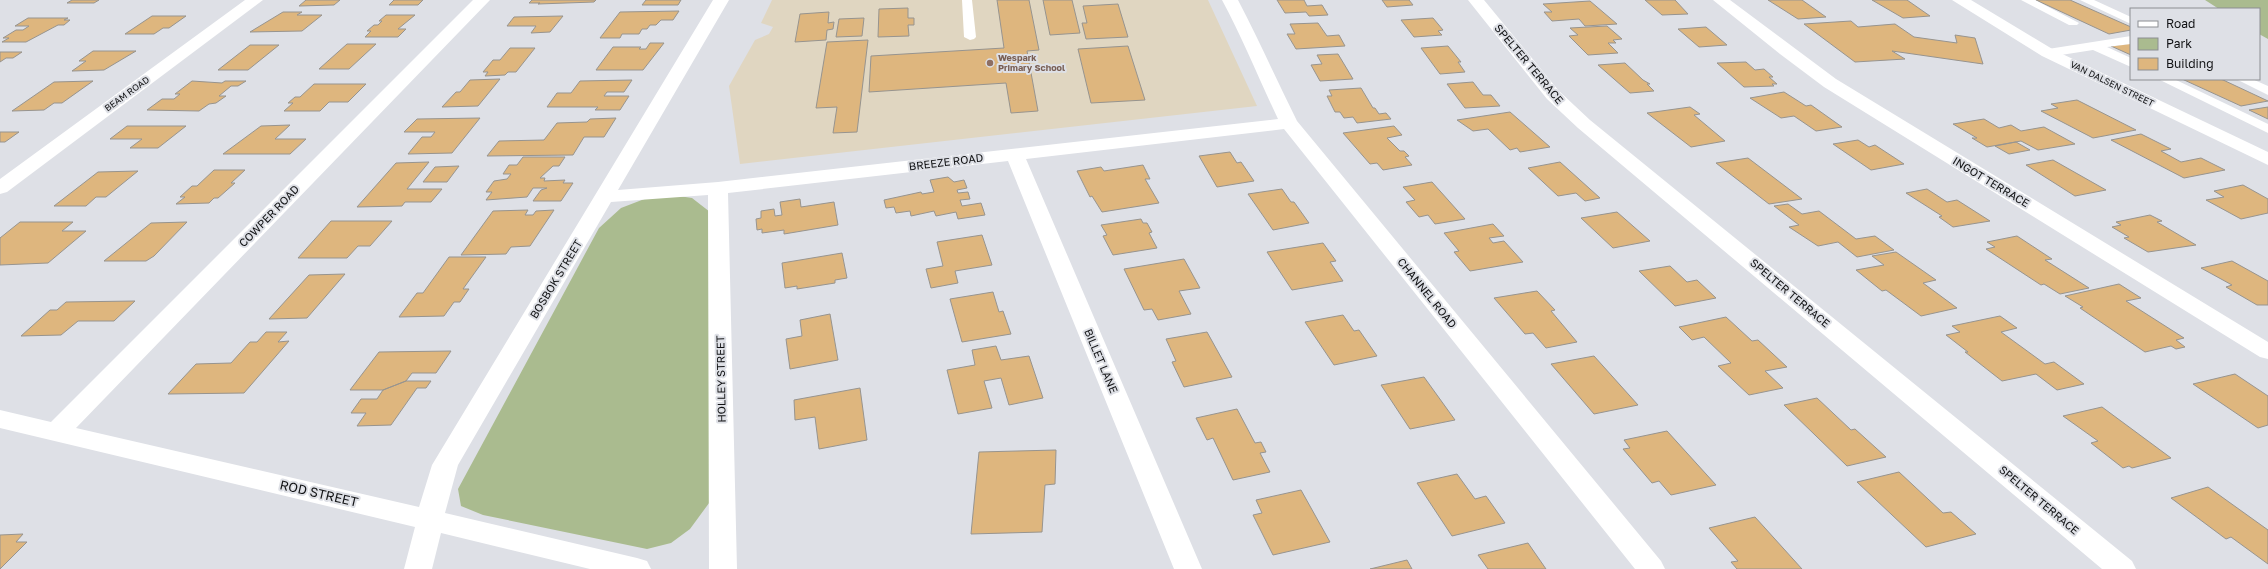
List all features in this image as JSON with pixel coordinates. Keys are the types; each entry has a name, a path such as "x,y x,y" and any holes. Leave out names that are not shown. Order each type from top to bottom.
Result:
{"street":[{"name":"BEAM ROAD","path":"0,188 255,0"},
{"name":"COWPER ROAD","path":"57,432 482,0"},
{"name":"BOSBOK STREET","path":"418,569 431,520 439,480 445,465 721,0"},
{"name":"CHANNEL ROAD","path":"1230,0 1254,45 1266,77 1289,123 1651,569"},
{"name":"SPELTER TERRACE","path":"1476,0 1553,95 1584,124 2122,569"},
{"name":"INGOT TERRACE","path":"1721,0 1830,83 2268,352"},
{"name":"VAN DALSEN STREET","path":"1960,0 2048,52 2268,159"},
{"name":"BREEZE ROAD","path":"604,197 718,188 1289,123"},
{"name":"BILLET LANE","path":"1015,154 1188,569"},
{"name":"HOLLEY STREET","path":"718,188 723,569"},
{"name":"ROD STREET","path":"0,418 637,569"}],"lane":[{"path":"966,0 970,37"},
{"path":"2026,0 2073,23"},
{"path":"2085,0 2130,21"},
{"path":"2048,52 2130,40"},
{"path":"2095,46 2130,63"},
{"path":"2166,80 2268,129"},
{"path":"2244,80 2268,92"}],"shaded area":[{"name":"Wespark Primary School","path":"772,0 1208,0 1257,106 740,164 729,86 755,40 769,34 773,27 761,23"}],"green space":[{"path":"2205,0 2268,0 2268,39 2260,35 2260,8 2217,8"},
{"path":"672,195 692,198 710,212 712,499 690,529 671,543 647,549 483,515 461,506 458,489 599,228 621,208 647,198"}],"building":[{"path":"72,0 99,0 94,3 67,3"},
{"path":"306,0 340,0 334,5 299,6"},
{"path":"394,0 423,0 418,5 389,5"},
{"path":"532,0 596,0 594,2 529,3"},
{"path":"646,0 681,0 678,5 642,5"},
{"path":"997,0 1029,0 1039,50 1027,51 1038,111 1011,113 1006,83 869,92 871,56 1004,48"},
{"path":"1043,0 1072,0 1080,33 1050,35"},
{"path":"1277,0 1304,0 1307,6 1322,5 1328,15 1309,16 1306,12 1285,13"},
{"path":"1382,0 1409,0 1413,5 1387,7"},
{"path":"1645,0 1675,0 1688,14 1662,15"},
{"path":"1768,0 1802,0 1826,17 1798,19"},
{"path":"1872,0 1907,0 1930,16 1903,18"},
{"path":"2036,0 2070,0 2130,27 2130,30 2109,34"},
{"path":"1590,1 1617,24 1585,26 1579,19 1552,21 1544,12 1552,12 1543,4"},
{"path":"1118,4 1128,37 1086,39 1082,23 1087,23 1083,6"},
{"path":"908,8 908,18 914,18 914,25 908,25 909,36 878,37 879,9"},
{"path":"679,11 673,20 661,20 656,25 650,25 647,29 642,29 639,34 622,34 620,38 600,38 620,12"},
{"path":"283,12 302,12 297,15 322,15 302,31 250,32"},
{"path":"829,12 828,23 834,22 833,29 827,30 826,40 795,42 800,14"},
{"path":"386,15 415,15 398,29 406,29 398,37 365,37 371,31 367,31 374,25 378,25 382,21 379,21"},
{"path":"152,16 186,16 169,28 163,28 154,34 125,34"},
{"path":"563,16 550,32 531,33 536,26 507,26 514,17"},
{"path":"28,18 68,18 64,20 70,20 64,25 58,25 26,42 2,42 9,38 3,38 16,30 23,30 29,26 15,26"},
{"path":"864,18 862,36 836,37 839,19"},
{"path":"1433,18 1443,30 1438,31 1442,35 1414,37 1401,20"},
{"path":"1851,21 1858,27 1895,24 1914,37 1957,43 1955,35 1975,38 1983,64 1892,51 1905,59 1855,62 1804,24"},
{"path":"1318,23 1327,36 1339,35 1345,46 1296,49 1287,34 1295,34 1290,24"},
{"path":"1607,26 1622,39 1613,40 1616,43 1608,43 1618,53 1588,55 1569,36 1578,35 1570,28"},
{"path":"1706,27 1727,45 1699,47 1678,29"},
{"path":"868,40 857,132 833,133 837,107 816,108 827,42"},
{"path":"650,43 664,43 643,70 596,70 613,47 641,47 639,49 646,49"},
{"path":"2130,43 2130,55 2111,46"},
{"path":"347,44 376,44 349,69 319,69"},
{"path":"250,45 279,45 248,70 218,70"},
{"path":"1128,46 1145,100 1091,103 1078,49"},
{"path":"1448,46 1461,62 1458,62 1465,72 1440,74 1421,48"},
{"path":"510,48 535,48 516,72 508,72 505,75 485,76 488,72 483,72 493,60 500,60"},
{"path":"93,51 136,51 104,70 72,71 86,61 79,61"},
{"path":"0,52 22,52 13,58 6,58 0,62"},
{"path":"1338,54 1353,79 1320,81 1311,65 1322,64 1317,55"},
{"path":"1746,62 1755,70 1764,69 1773,77 1769,77 1777,84 1772,84 1774,86 1744,87 1717,63"},
{"path":"1625,63 1643,80 1650,84 1647,84 1654,91 1630,93 1598,65"},
{"path":"500,79 478,106 442,107 456,92 460,92 470,80"},
{"path":"632,80 624,92 607,92 604,96 629,96 620,110 595,110 598,107 547,107 557,93 571,93 580,81"},
{"path":"2184,80 2223,80 2268,101 2241,106"},
{"path":"93,81 62,103 54,103 44,110 12,111 54,82"},
{"path":"192,81 222,83 225,81 246,81 238,86 231,86 219,96 226,96 216,103 209,104 199,111 147,110 162,99 174,99 180,94 175,94"},
{"path":"1473,82 1483,95 1491,95 1500,106 1465,108 1447,84"},
{"path":"314,84 366,84 348,102 329,102 320,111 284,111 293,103 288,103 295,97 300,97"},
{"path":"1361,88 1373,108 1375,108 1379,114 1386,113 1391,119 1357,123 1353,117 1344,118 1340,112 1335,112 1327,96 1332,96 1329,90"},
{"path":"1784,92 1806,106 1811,105 1842,127 1816,131 1794,116 1781,118 1750,98"},
{"path":"2077,100 2136,130 2093,138 2041,111 2058,108 2051,104"},
{"path":"1690,107 1700,114 1694,115 1725,141 1691,147 1647,113"},
{"path":"2268,107 2268,119 2249,110"},
{"path":"1510,112 1550,147 1520,152 1517,148 1510,150 1488,129 1473,131 1457,120"},
{"path":"480,118 452,153 408,154 422,137 431,137 435,132 404,132 417,119"},
{"path":"616,118 604,137 584,137 573,155 487,156 499,141 544,140 557,123 587,122 590,119"},
{"path":"1984,119 1999,128 2011,125 2021,131 2044,127 2075,144 2038,150 2021,141 1987,147 1972,138 1977,138 1953,124"},
{"path":"290,125 275,139 306,139 290,154 223,154 261,126"},
{"path":"127,126 186,126 158,148 130,148 142,139 110,139"},
{"path":"1394,126 1402,135 1387,138 1400,151 1404,151 1409,156 1405,157 1412,165 1383,170 1377,163 1370,164 1343,133"},
{"path":"0,132 19,132 5,142 0,142"},
{"path":"2141,134 2171,149 2161,151 2181,162 2201,158 2225,170 2184,178 2111,140"},
{"path":"1858,140 1869,147 1875,145 1904,164 1871,170 1833,144"},
{"path":"2016,142 2030,150 2009,154 1995,146"},
{"path":"1230,152 1237,163 1241,162 1254,181 1217,187 1199,156"},
{"path":"523,157 565,157 559,166 553,166 540,178 545,178 544,181 565,180 563,183 573,183 561,201 533,201 541,190 547,188 533,188 527,197 486,200 492,192 486,192 494,181 507,179 511,174 503,174 509,165 517,165"},
{"path":"1748,158 1802,199 1769,204 1716,163"},
{"path":"2053,160 2106,190 2075,196 2026,165"},
{"path":"429,162 407,189 442,189 431,202 405,202 402,206 357,207 396,163"},
{"path":"1560,162 1600,198 1585,201 1576,193 1558,196 1528,168"},
{"path":"1143,165 1150,179 1145,179 1159,203 1102,212 1092,196 1090,197 1077,171 1101,167 1104,171"},
{"path":"459,166 447,182 423,182 435,167"},
{"path":"214,170 245,170 231,183 235,183 218,198 214,198 209,203 176,204 185,197 180,197 192,186 197,186"},
{"path":"138,171 106,197 96,197 86,206 54,206 98,172"},
{"path":"948,177 954,182 964,180 967,188 957,190 958,193 968,192 970,199 960,200 962,206 981,203 985,215 958,219 956,212 936,216 934,211 911,216 910,211 896,213 894,207 886,208 884,200 921,192 922,194 934,192 930,180"},
{"path":"1432,182 1465,219 1435,224 1428,215 1419,217 1406,202 1415,200 1403,187"},
{"path":"2243,185 2268,199 2268,213 2241,219 2206,200 2224,197 2214,191"},
{"path":"1282,189 1291,202 1294,202 1309,223 1273,230 1248,194"},
{"path":"1927,189 1947,202 1957,200 1990,221 1953,227 1939,217 1942,216 1906,193"},
{"path":"800,199 801,207 834,202 838,225 784,234 784,230 762,233 762,229 757,230 756,219 761,218 761,211 774,209 775,216 782,215 780,202"},
{"path":"1788,204 1802,214 1819,211 1856,239 1875,236 1894,250 1857,257 1838,242 1818,246 1789,227 1799,225 1774,206"},
{"path":"528,210 525,215 533,215 536,211 554,210 530,246 511,247 506,254 461,255 493,211"},
{"path":"1617,212 1650,241 1613,248 1581,218"},
{"path":"2150,215 2162,221 2157,222 2196,245 2148,252 2124,238 2129,237 2112,227 2121,225 2116,222"},
{"path":"1141,219 1143,223 1147,223 1152,232 1149,233 1157,248 1113,255 1103,236 1107,235 1101,225"},
{"path":"331,221 392,221 370,246 358,246 347,258 298,258"},
{"path":"20,222 73,222 62,231 86,231 48,263 0,265 0,238"},
{"path":"187,222 154,256 146,261 104,261 151,223"},
{"path":"1493,224 1504,236 1489,238 1493,243 1504,241 1523,262 1470,271 1454,252 1459,251 1444,233"},
{"path":"982,235 992,265 955,271 958,283 931,288 926,269 943,266 937,242"},
{"path":"2017,236 2052,259 2045,260 2089,288 2060,294 2044,284 2041,285 1986,249 1995,247 1987,242"},
{"path":"1323,243 1336,261 1330,262 1343,281 1292,290 1267,252"},
{"path":"1896,252 1936,280 1923,283 1957,308 1921,316 1886,290 1882,291 1856,270 1884,265 1872,256"},
{"path":"842,253 847,278 835,280 835,283 797,289 797,286 785,288 782,263"},
{"path":"449,257 486,257 463,289 469,289 460,302 454,302 444,316 399,317 417,293 423,293"},
{"path":"1184,259 1200,288 1179,291 1191,314 1158,320 1152,309 1144,310 1124,269"},
{"path":"2232,261 2268,281 2268,305 2257,305 2226,287 2232,285 2201,268"},
{"path":"1670,266 1687,282 1697,280 1716,298 1675,306 1639,271"},
{"path":"345,274 307,318 269,319 309,275"},
{"path":"2119,284 2141,298 2126,301 2184,338 2176,340 2185,347 2176,349 2171,346 2145,352 2080,308 2083,307 2065,296"},
{"path":"1537,291 1555,310 1551,311 1577,342 1546,348 1533,333 1525,334 1494,298"},
{"path":"993,292 999,312 1003,311 1011,334 962,342 950,299"},
{"path":"135,301 114,321 78,321 61,335 21,336 50,310 57,310 66,302"},
{"path":"830,314 838,360 790,369 786,339 802,336 800,320"},
{"path":"1343,315 1354,331 1359,330 1377,356 1334,365 1305,322"},
{"path":"2000,316 2017,328 2001,332 2045,364 2054,362 2084,384 2057,390 2036,374 2002,381 1946,335 1960,332 1952,326"},
{"path":"1726,317 1752,341 1758,340 1787,367 1765,371 1783,388 1749,395 1718,366 1731,363 1704,337 1692,340 1679,327"},
{"path":"266,332 287,332 278,342 289,341 244,393 168,394 196,364 231,363 250,342 257,342"},
{"path":"1207,332 1232,377 1184,387 1172,362 1176,361 1166,339"},
{"path":"996,346 1001,360 1029,356 1043,398 1009,405 1001,378 984,381 992,408 958,414 947,370 975,365 972,350"},
{"path":"451,351 436,373 412,373 406,381 383,390 350,390 379,352"},
{"path":"1594,356 1638,405 1594,414 1551,364"},
{"path":"2235,374 2268,396 2268,425 2258,428 2193,384"},
{"path":"1424,377 1455,420 1410,429 1381,385"},
{"path":"406,381 431,381 426,388 417,388 391,425 357,426 366,413 351,413 361,399 377,399 383,390"},
{"path":"860,388 867,440 819,449 815,417 795,420 794,400"},
{"path":"1817,398 1851,430 1855,429 1886,457 1847,466 1784,405"},
{"path":"2102,407 2171,458 2132,468 2129,466 2123,468 2091,443 2098,441 2063,416"},
{"path":"1237,409 1255,443 1261,442 1266,452 1260,453 1270,472 1233,480 1213,438 1207,440 1196,418"},
{"path":"1667,431 1716,485 1671,495 1659,481 1652,483 1623,449 1630,448 1624,440"},
{"path":"1056,450 1055,484 1045,485 1042,532 971,534 979,452"},
{"path":"1899,472 1943,513 1951,512 1976,534 1926,547 1857,482"},
{"path":"1457,474 1475,499 1486,496 1505,523 1452,536 1417,483"},
{"path":"2208,487 2268,530 2268,564 2231,537 2226,539 2171,498"},
{"path":"1301,490 1330,542 1273,555 1253,515 1262,513 1256,500"},
{"path":"1755,517 1802,569 1737,569 1731,562 1738,561 1709,528"},
{"path":"23,534 16,542 27,542 0,569 0,535"},
{"path":"1528,543 1546,569 1488,569 1478,555"},
{"path":"1407,560 1412,569 1370,569"}],"place":[{"name":"Wespark Primary School","path":"990,63"}]}
